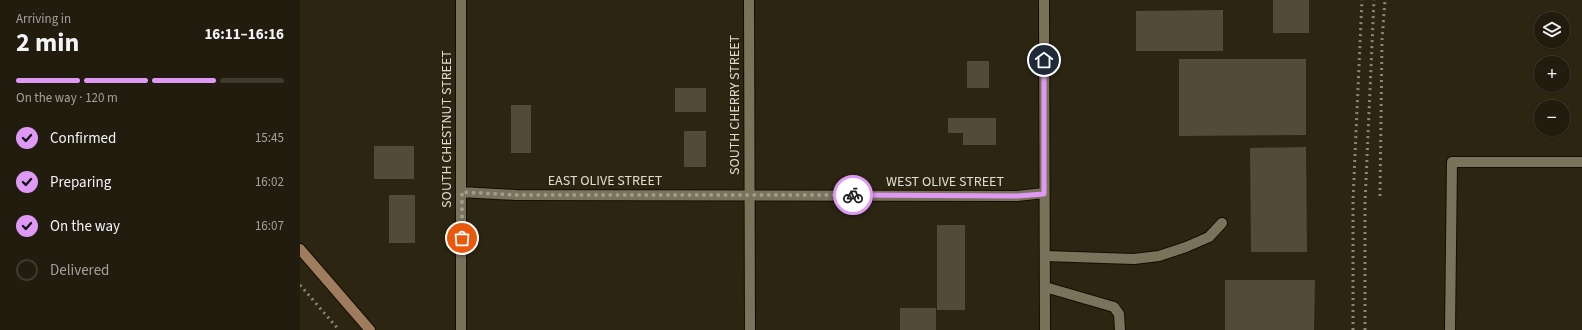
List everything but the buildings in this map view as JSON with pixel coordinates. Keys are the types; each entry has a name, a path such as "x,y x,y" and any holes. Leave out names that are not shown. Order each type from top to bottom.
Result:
{"main road":[{"path":"300,249 370,330"}],"street":[{"name":"SOUTH CHESTNUT STREET","path":"461,0 462,330"},
{"name":"SOUTH CHERRY STREET","path":"749,0 750,330"},
{"path":"1044,0 1045,330"},
{"path":"1450,330 1452,162 1582,162"},
{"name":"EAST OLIVE STREET","path":"462,192 516,195 749,195"},
{"name":"WEST OLIVE STREET","path":"749,195 1017,196 1044,194"},
{"path":"1045,256 1134,259 1159,256 1209,237 1222,223"},
{"path":"1045,287 1114,307 1119,314 1120,330"}],"railway":[{"path":"1353,330 1353,200 1362,0"},
{"path":"1365,330 1365,203 1374,0"},
{"path":"1380,196 1382,40 1385,0"},
{"path":"300,285 339,330"}],"way so far":[{"path":"462,238 462,192 516,195 853,195"}],"route":[{"path":"853,195 1017,196 1044,194 1044,60"}]}
